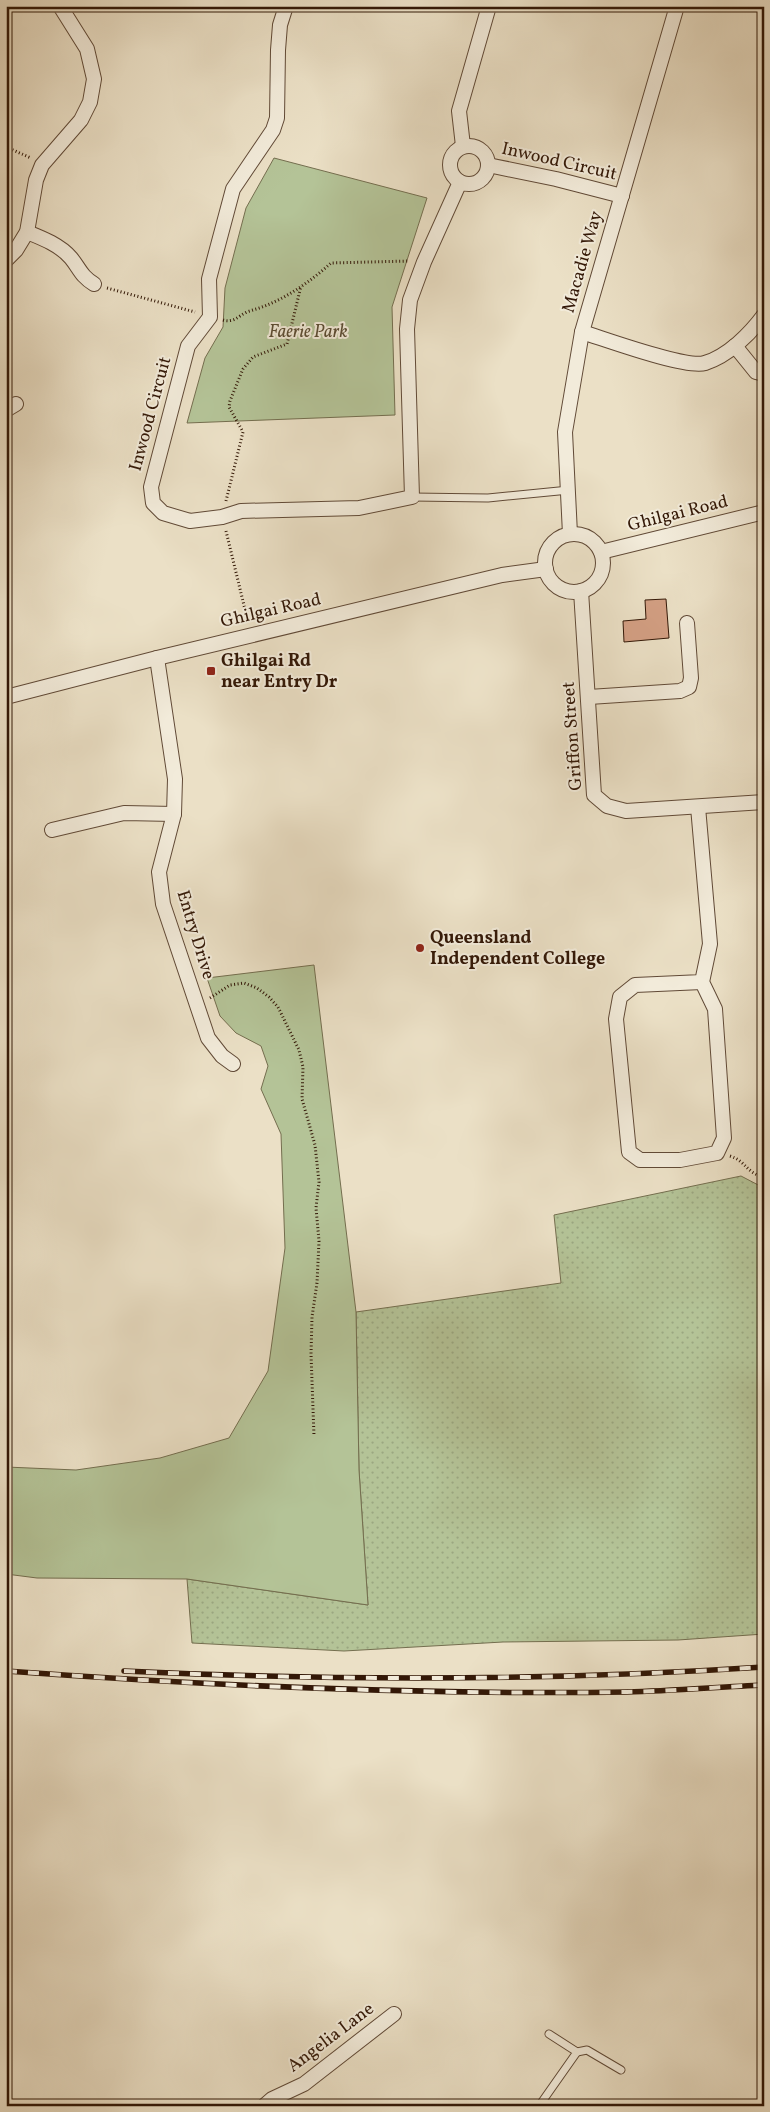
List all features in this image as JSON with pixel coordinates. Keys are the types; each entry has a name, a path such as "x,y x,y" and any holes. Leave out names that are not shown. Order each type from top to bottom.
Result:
{"street":[{"path":"6,260 16,250 27,232 36,180 42,165 81,120 90,102 94,79 87,49 60,6"},
{"path":"210,317 209,279 233,190 273,130 277,118 280,25 286,6"},
{"path":"412,497 407,329 410,300 424,262 460,182 452,175 449,164 454,153 463,146 459,111 489,6"},
{"name":"Macadie Way","path":"570,534 565,432 582,332 677,6"},
{"name":"Inwood Circuit","path":"460,182 467,184 475,183 482,179 487,173 488,165 486,155 478,148 468,145 463,146"},
{"name":"Inwood Circuit","path":"488,165 556,179 622,196"},
{"path":"27,232 52,243 70,257 83,277 94,284"},
{"path":"582,332 685,363 704,364 729,351 755,327 764,315"},
{"name":"Inwood Circuit","path":"210,317 188,346 151,487 154,503 163,513 190,521 222,517 241,511 359,508 412,497"},
{"path":"735,346 756,372 764,374"},
{"name":"Ghilgai Road","path":"601,552 764,512"},
{"path":"570,534 586,536 595,542 601,552 603,562 599,576 589,587 581,591 572,592 557,586 551,581 546,570 546,559 552,544 570,534"},
{"name":"Ghilgai Road","path":"6,697 157,658 502,575 546,570"},
{"name":"Griffon Street","path":"581,591 594,795 606,806 626,811 764,802"},
{"path":"589,697 680,691 689,687 691,678 687,623"},
{"name":"Entry Drive","path":"157,658 176,780 174,814 159,872 163,904 208,1038 222,1056 233,1064"},
{"path":"698,807 710,944 702,982 715,1009 724,1138 717,1153 680,1160 640,1160 629,1152 616,1019 620,997 636,986 702,982"},
{"path":"52,830 124,813 174,814"},
{"name":"Angelia Lane","path":"264,2106 272,2099 304,2084 394,2014"}],"lane":[{"path":"412,497 488,498 569,490"},
{"path":"549,2034 577,2052"},
{"path":"539,2106 577,2052 587,2050 621,2070"}],"path":[{"path":"6,147 26,155 42,165"},
{"path":"94,284 229,322 246,312 263,307 312,280 331,263 399,260 424,262"},
{"path":"252,635 222,517 243,432 229,407 243,369 253,358 287,344 301,286"},
{"path":"197,1006 230,985 244,983 257,988 278,1007 299,1050 303,1067 302,1100 315,1145 319,1182 316,1208 319,1241 317,1283 312,1317 310,1354 314,1436"},
{"path":"718,1151 739,1159 753,1175 764,1177"}],"green space":[{"name":"Faerie Park","path":"274,158 427,198 392,307 395,415 187,423 205,358 223,327 225,288 246,208"},
{"path":"314,965 356,1312 359,1470 368,1605 187,1579 37,1578 6,1574 6,1467 76,1470 160,1458 229,1438 268,1371 285,1248 281,1134 261,1089 268,1066 261,1046 236,1033 220,1016 207,978"},
{"path":"741,1176 764,1188 764,1634 678,1640 503,1642 344,1651 192,1643 187,1579 368,1605 359,1470 356,1312 561,1283 554,1215"}],"building":[{"path":"666,599 669,638 624,642 623,621 646,619 645,600"}],"railway":[{"path":"124,1671 284,1677 444,1678 604,1675 764,1667"},
{"path":"6,1671 161,1681 394,1691 627,1692 764,1685"}],"place":[{"name":"Ghilgai Rd near Entry Dr","path":"211,671"},
{"name":"Queensland Independent College","path":"420,948"}]}
